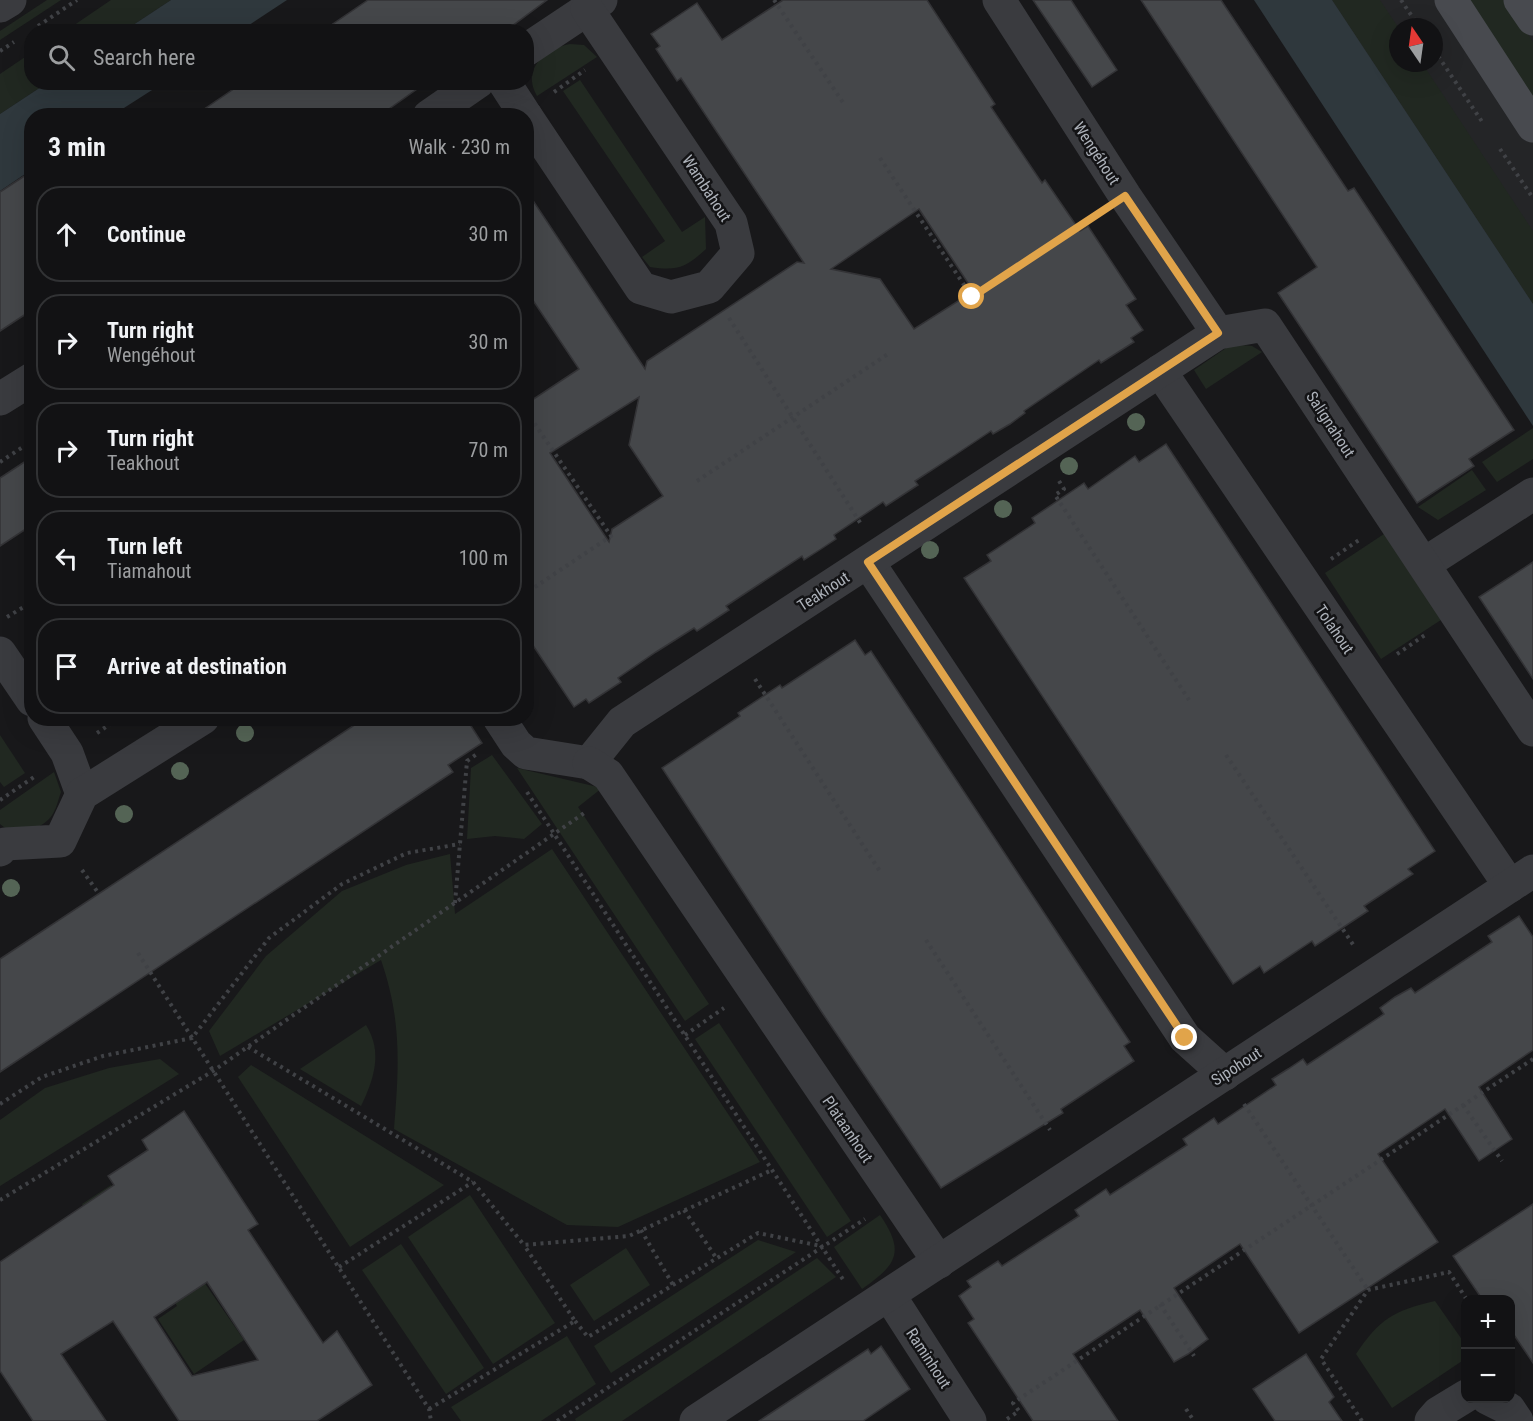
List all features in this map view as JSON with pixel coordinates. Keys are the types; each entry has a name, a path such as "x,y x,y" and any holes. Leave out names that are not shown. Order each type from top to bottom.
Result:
{"street":[{"path":"0,6 10,0"},
{"name":"Wengéhout","path":"999,0 1125,196 1218,333"},
{"path":"1451,0 1533,126"},
{"path":"1520,0 1533,19"},
{"path":"534,45 594,4"},
{"name":"Wambahout","path":"594,4 615,50 731,223 738,253 709,287"},
{"path":"441,108 466,90"},
{"path":"509,90 521,108"},
{"path":"534,128 641,288 671,297 709,287"},
{"name":"Salignahout","path":"1218,333 1265,325 1533,730"},
{"name":"Teakhout","path":"589,763 622,722 1218,333"},
{"name":"Tolahout","path":"1160,371 1366,675 1521,879"},
{"path":"0,399 24,384"},
{"path":"1424,564 1533,494"},
{"path":"874,557 1185,1038 1224,1074"},
{"path":"0,653 24,688"},
{"path":"49,726 67,753 82,794"},
{"path":"2,845 60,841 82,794 190,726"},
{"path":"504,727 526,753 589,763"},
{"name":"Plataanhout","path":"589,763 608,775 939,1262"},
{"name":"Sipohout","path":"939,1262 1521,879"},
{"path":"696,1421 939,1262"},
{"name":"Raminhout","path":"876,1303 970,1421"},
{"path":"1431,1421 1438,1413 1461,1399"},
{"path":"1497,1403 1509,1409 1517,1421"}],"path":[{"path":"774,0 844,104"},
{"path":"1401,0 1413,18"},
{"path":"534,108 615,50"},
{"path":"880,158 972,297 1125,196"},
{"path":"709,287 792,417 874,557"},
{"path":"697,481 888,354"},
{"path":"534,423 611,536 534,588"},
{"path":"0,462 24,446"},
{"path":"1040,449 1064,489 1055,495 1189,700"},
{"path":"1301,579 1393,518"},
{"path":"0,621 24,607"},
{"path":"1366,675 1456,614"},
{"path":"735,649 881,873"},
{"path":"455,903 467,761 504,727"},
{"path":"1226,755 1374,975"},
{"path":"525,789 822,1247 876,1303"},
{"path":"0,1200 213,1071 618,790"},
{"path":"0,1104 42,1077 103,1056 192,1038 268,938 342,884 407,854 460,844"},
{"path":"926,940 1050,1130"},
{"path":"138,953 429,1409 431,1421"},
{"path":"685,1035 753,988"},
{"path":"248,1047 473,1182 524,1245 588,1338 758,1233 822,1247"},
{"path":"1004,1421 1019,1411 1013,1403 1533,1059"},
{"path":"1224,1074 1368,1290"},
{"path":"1463,1105 1502,1161"},
{"path":"524,1245 629,1236 772,1170"},
{"path":"339,1267 473,1182"},
{"path":"559,1420 895,1198"},
{"path":"684,1210 717,1259"},
{"path":"642,1230 673,1285"},
{"path":"1362,1421 1321,1359 1368,1290 1449,1272 1464,1295"},
{"path":"1160,1304 1194,1356"},
{"path":"429,1409 575,1322"},
{"path":"1186,1409 1194,1421"}],"shaded area":[{"path":"47,0 61,0 0,40 0,31"},
{"path":"111,0 171,0 135,24 76,24"},
{"path":"171,0 287,0 251,24 135,24"},
{"path":"1254,0 1332,0 1533,304 1533,426"},
{"path":"1283,0 1533,0 1533,375"},
{"path":"1332,0 1380,0 1392,18 1389,18 1389,72 1428,72 1533,231 1533,304"},
{"path":"1467,0 1505,0 1533,42 1533,100"},
{"path":"570,44 584,45 597,57 537,96 534,88 534,69 544,56"},
{"path":"24,58 24,90 36,90 0,114 0,74"},
{"path":"580,80 682,232 705,217 706,249 681,267 668,269 650,267 642,257 665,241 563,91"},
{"path":"36,90 152,90 124,108 24,108 24,175 0,191 0,114"},
{"path":"1229,346 1252,346 1262,352 1206,389 1194,370"},
{"path":"1533,428 1533,459 1497,482 1482,462"},
{"path":"1472,470 1486,490 1438,520 1418,507"},
{"path":"1387,532 1444,618 1381,659 1325,573"},
{"path":"0,735 25,773 4,787 0,782"},
{"path":"492,755 542,824 524,839 495,836 467,839 471,768"},
{"path":"517,768 602,788 578,807 709,1004 685,1021"},
{"path":"54,772 61,792 49,819 31,830 18,832 0,824 0,810"},
{"path":"552,849 760,1162 618,1227 567,1225 394,1129 398,1064 396,1024 393,1003 381,960 220,1056 209,1031 266,956 342,891 406,865 450,854 455,914"},
{"path":"719,1023 851,1221 827,1237 695,1039"},
{"path":"366,1025 374,1045 375,1066 370,1086 361,1106 300,1069"},
{"path":"160,1059 179,1074 0,1186 0,1120 45,1088 109,1068"},
{"path":"251,1065 444,1185 350,1247 238,1077"},
{"path":"111,1185 146,1240 195,1269 244,1340 194,1374 158,1319 177,1306 162,1282 142,1294 82,1204"},
{"path":"470,1195 555,1323 493,1364 408,1237"},
{"path":"880,1215 893,1239 894,1257 883,1273 862,1289 834,1247"},
{"path":"758,1240 796,1252 611,1373 594,1346"},
{"path":"401,1244 484,1368 446,1394 362,1270"},
{"path":"626,1248 650,1285 594,1321 570,1285"},
{"path":"817,1258 836,1277 622,1421 576,1421 575,1419"},
{"path":"1435,1301 1461,1338 1461,1362 1392,1408 1356,1354 1381,1324 1398,1312"},
{"path":"567,1336 596,1384 541,1421 461,1421 451,1407"}],"building":[{"path":"368,0 547,0 515,24 333,24"},
{"path":"783,0 927,0 995,104 991,107 1042,183 1045,180 1080,231 1088,226 1136,299 1126,305 1143,330 1131,338 1134,342 1101,363 1099,360 1024,411 1025,413 1010,424 993,434 991,431 915,481 918,485 886,506 883,502 834,535 836,539 821,549 804,560 802,556 726,606 729,610 697,631 694,628 656,652 618,678 621,682 589,703 586,699 574,707 534,647 534,399 579,369 534,302 534,202 645,369 647,361 797,262 804,263 681,78 677,81 656,49 660,46 651,34 697,3 722,40","holes":["919,209 978,298 966,296 914,329 880,279 831,269","639,397 629,445 663,496 612,529 609,542 550,453"]},
{"path":"1033,0 1071,0 1117,70 1092,87"},
{"path":"1141,0 1221,0 1348,191 1354,188 1514,430 1469,459 1474,466 1417,503 1278,293 1317,267"},
{"path":"232,90 416,90 390,108 206,108"},
{"path":"24,176 24,315 0,331 0,192"},
{"path":"1166,444 1435,851 1408,869 1413,874 1364,906 1368,911 1315,946 1312,941 1264,973 1260,966 1233,984 964,578 991,561 987,555 1035,523 1032,518 1084,483 1088,489 1135,456 1139,462"},
{"path":"24,462 24,530 0,546 0,478"},
{"path":"1533,562 1533,679 1479,597"},
{"path":"855,640 865,655 871,651 1130,1042 1124,1046 1134,1061 1061,1109 1063,1113 941,1188 823,1014 662,768 740,716 738,713 780,685 782,688"},
{"path":"353,726 471,726 482,743 448,765 453,772 0,1072 0,959"},
{"path":"1519,916 1533,937 1533,1050 1479,1087 1512,1139 1479,1161 1445,1109 1378,1154 1438,1242 1299,1333 1240,1244 1174,1288 1208,1339 1188,1354 1174,1362 1140,1310 1073,1354 1118,1421 1033,1421 968,1323 974,1319 959,1296 971,1287 967,1281 998,1261 1002,1266 1079,1216 1075,1210 1106,1189 1110,1195 1187,1145 1183,1139 1214,1118 1218,1124 1276,1085 1272,1079 1303,1059 1307,1065 1384,1014 1380,1008 1395,997 1411,988 1415,993 1492,942 1488,936"},
{"path":"184,1111 258,1224 248,1230 323,1343 337,1331 372,1385 317,1421 179,1421 113,1321 61,1354 106,1421 33,1421 0,1371 0,1262 114,1185 108,1176 148,1150 142,1140","holes":["207,1282 258,1360 192,1376 154,1317"]},
{"path":"1533,1204 1533,1363 1515,1336 1515,1295 1479,1295 1453,1256"},
{"path":"881,1346 910,1389 863,1421 759,1421 868,1349 871,1354"},
{"path":"1306,1354 1334,1397 1329,1402 1342,1421 1275,1421 1253,1389"}],"route":[{"path":"972,297 1125,196 1218,333 868,562 1185,1038"}]}
